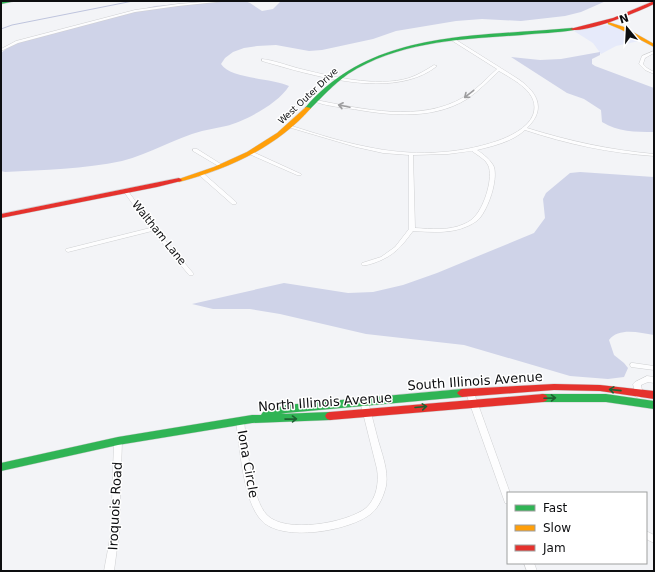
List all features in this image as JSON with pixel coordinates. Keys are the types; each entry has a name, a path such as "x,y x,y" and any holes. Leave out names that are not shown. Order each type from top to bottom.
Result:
{"main road":[{"path":"1,3 14,1"},
{"name":"West Outer Drive","path":"1,216 40,207 165,184 201,174 222,166 251,153 272,141 290,127 341,78 362,65 388,54 452,39 558,31 609,23 629,16 653,2"},
{"path":"609,23 622,28 654,46"},
{"name":"South Illinois Avenue","path":"252,419 286,409 470,392 554,387 600,388 654,395"},
{"name":"North Illinois Avenue","path":"1,467 118,441 252,419 302,418 474,403 570,397 606,398 654,405"}],"street":[{"path":"1,50 17,42 135,11 225,1"},
{"path":"290,127 362,148 411,154 445,154 473,149 504,140 525,130 536,112 535,100 527,88 452,39"},
{"path":"654,52 643,57 641,64 646,69 654,73"},
{"path":"263,60 341,78 368,82 391,82 412,78 435,66"},
{"path":"316,101 382,113 412,113 434,110 466,98 499,69"},
{"path":"525,130 564,142 594,149 654,155"},
{"path":"412,229 446,230 459,228 477,218 481,214 493,183 493,175 487,161 473,149"},
{"path":"195,150 222,166"},
{"path":"251,153 299,174"},
{"path":"364,264 383,258 397,248 412,229 411,154"},
{"path":"201,174 234,203"},
{"name":"Waltham Lane","path":"126,192 153,229 192,274"},
{"path":"68,250 153,229"},
{"path":"633,365 654,368"},
{"path":"640,403 637,384 647,379 654,380"},
{"path":"470,392 507,497"},
{"name":"Iona Circle","path":"240,421 251,492 256,506 264,519 281,528 314,528 340,523 363,514 376,501 382,485 381,466 364,401"},
{"name":"Iroquois Road","path":"109,571 115,533 118,441"}],"shaded area":[{"path":"210,1 245,1 262,11 273,9 281,1 606,1 581,12 565,16 521,21 482,19 456,21 396,31 373,39 322,50 309,51 276,45 244,48 233,52 225,58 221,64 233,73 282,83 289,86 277,99 251,116 234,124 192,134 122,161 64,169 1,171 1,53 11,45 27,39 101,19 155,6"},
{"path":"606,25 620,28 639,41 616,46 601,54 593,43 574,31"},
{"path":"600,52 600,55 592,59 592,64 595,66 654,88 654,132 627,131 614,128 602,122 601,110 584,99 567,93 511,57 540,60 561,59"},
{"path":"580,172 654,177 654,335 624,332 618,333 609,340 614,355 628,368 624,377 608,379 570,376 464,345 366,334 280,314 250,309 213,309 192,304 284,283 348,293 373,292 403,285 437,273 534,233 545,218 543,199 546,193 570,173"}],"waterway":[{"path":"1,29 12,25 133,1"}],"traffic: fast":[{"path":"1,3 14,1"},
{"path":"308,108 334,83 352,70 377,57 403,48 459,38 572,29"},
{"path":"266,415 286,409 462,393"},
{"path":"543,398 606,398 654,405"},
{"path":"1,467 118,441 252,419 330,416"}],"traffic: slow":[{"path":"609,23 622,28 654,46"},
{"path":"179,180 216,168 249,153 279,134 308,108"}],"traffic: jam":[{"path":"572,29 594,25 614,19 634,12 654,2"},
{"path":"1,216 179,180"},
{"path":"462,393 554,387 600,388 654,395"},
{"path":"330,416 543,398"}]}
